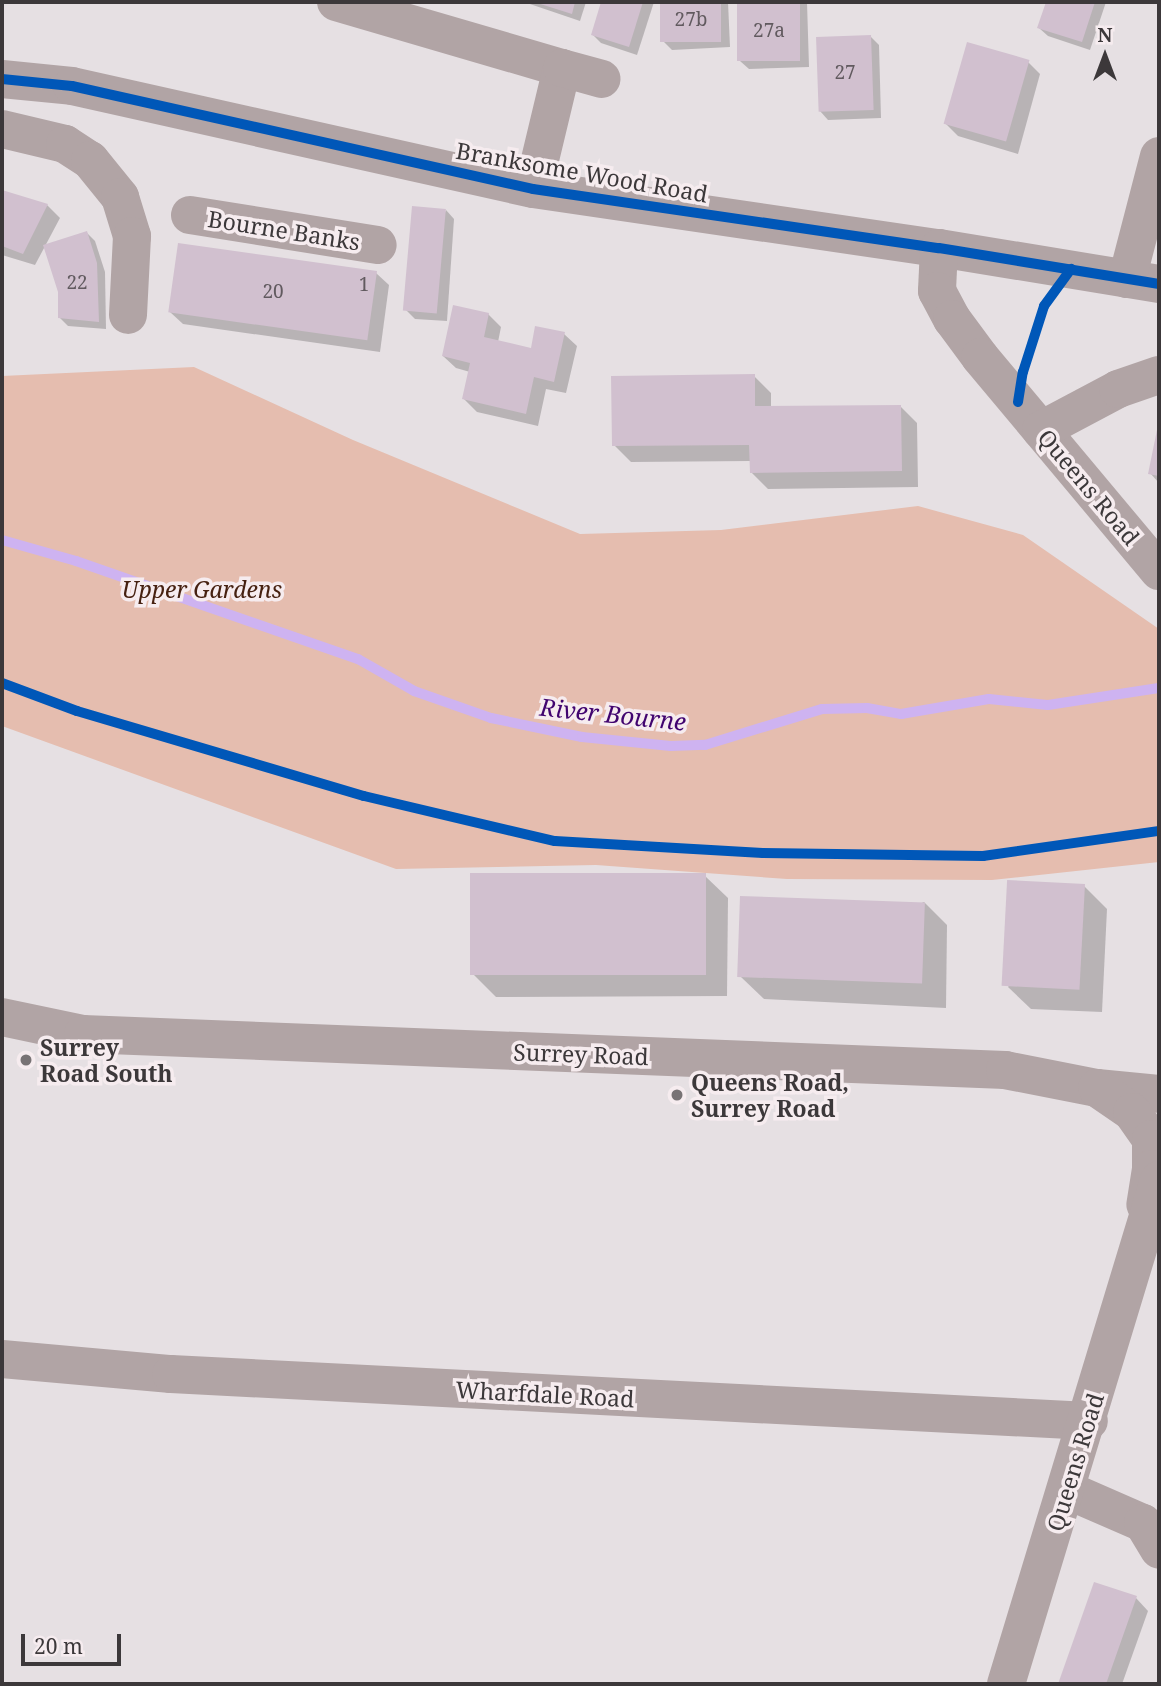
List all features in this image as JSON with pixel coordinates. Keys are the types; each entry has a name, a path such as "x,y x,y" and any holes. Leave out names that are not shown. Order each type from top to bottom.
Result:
{"street":[{"path":"336,2 602,79"},
{"path":"533,189 562,68"},
{"name":"Branksome Wood Road","path":"2,79 72,86 533,189 939,248 1143,282"},
{"path":"2,129 65,144 90,160 120,197 132,236 128,315"},
{"path":"1143,282 1159,156"},
{"name":"Bourne Banks","path":"190,215 378,245"},
{"name":"Queens Road","path":"939,248 937,291 952,319 1159,571"},
{"path":"1041,430 1118,390 1159,375"},
{"name":"Surrey Road","path":"2,1017 83,1034 1005,1070 1097,1088 1159,1094"},
{"name":"Queens Road","path":"1097,1088 1132,1112 1151,1139 1151,1169 1140,1239"},
{"name":"Queens Road","path":"1006,1684 1089,1421 1159,1180"},
{"name":"Wharfdale Road","path":"2,1359 172,1374 1089,1421"},
{"path":"1067,1490 1143,1523 1159,1550"}],"green space":[{"name":"Upper Gardens","path":"194,367 353,440 580,534 721,530 918,506 1023,535 1159,629 1159,862 992,880 787,879 596,865 396,869 2,726 2,376"}],"building":[{"path":"534,2 575,2 572,14"},
{"path":"601,2 643,2 629,47 591,35"},
{"path":"660,2 721,2 721,42 660,42"},
{"path":"737,2 800,2 800,61 737,61"},
{"path":"1046,2 1095,2 1082,42 1037,28"},
{"path":"871,35 874,110 819,112 816,37"},
{"path":"967,42 1029,60 1006,142 944,124"},
{"path":"2,190 48,204 23,254 2,246"},
{"path":"412,206 446,209 437,314 403,311"},
{"path":"87,231 97,263 99,322 58,318 58,292 43,245"},
{"path":"178,243 377,271 367,340 168,312"},
{"path":"453,305 489,313 484,337 531,348 535,326 565,332 554,382 534,377 526,414 462,399 470,363 442,356"},
{"path":"755,374 755,406 901,405 902,471 750,473 749,445 612,446 611,376"},
{"path":"1159,425 1159,476 1148,474"},
{"path":"470,873 706,873 706,975 470,975"},
{"path":"1007,880 1085,884 1079,990 1002,986"},
{"path":"740,896 925,902 922,983 737,977"},
{"path":"1094,1582 1137,1596 1106,1684 1058,1684"}],"waterway":[{"name":"River Bourne","path":"2,540 76,561 358,659 414,691 491,718 582,737 671,746 705,745 822,709 867,708 901,714 989,699 1048,705 1159,688"}],"cycle path":[{"path":"2,79 72,86 533,189 939,248 1159,284"},
{"path":"1018,402 1023,372 1044,306 1071,269"},
{"path":"2,683 77,711 364,796 555,841 763,853 983,856 1159,831"}],"place":[{"name":"Surrey Road South","path":"26,1060"},
{"name":"Queens Road, Surrey Road","path":"677,1095"}]}
